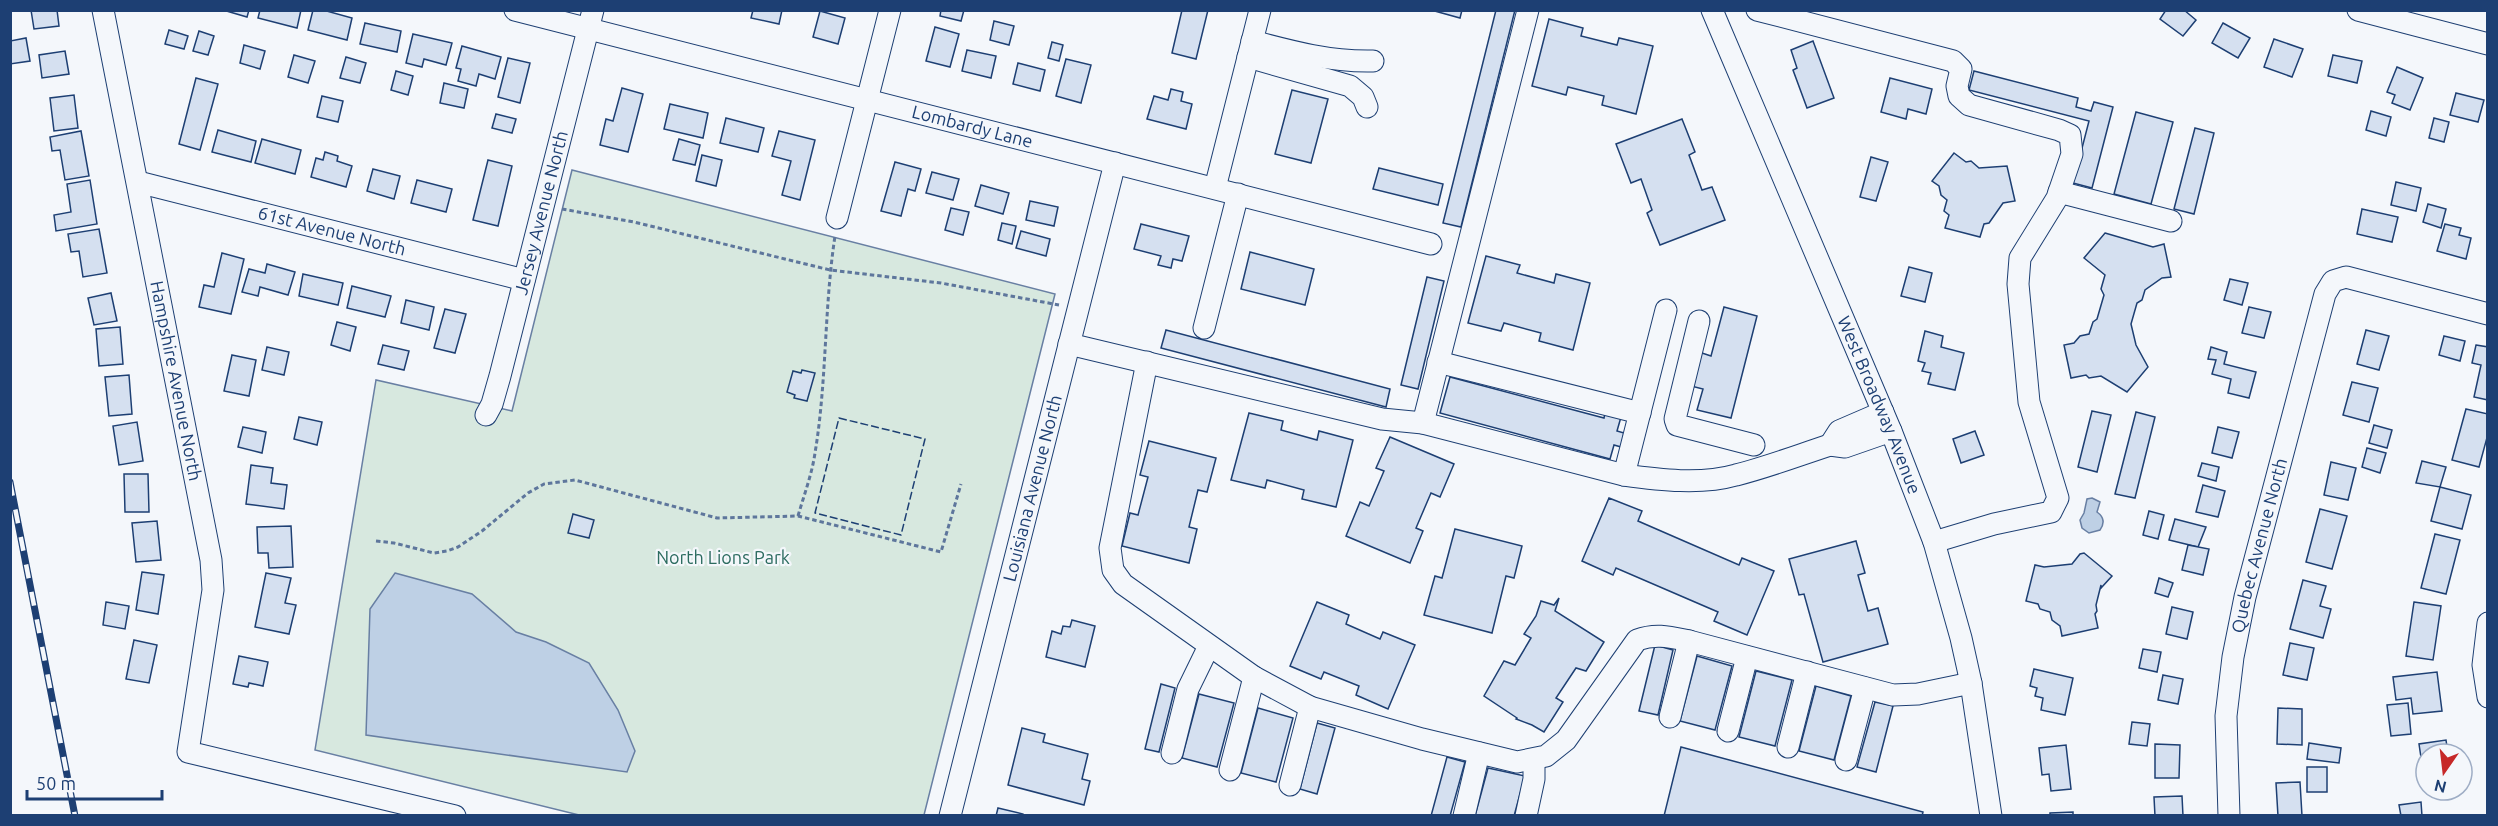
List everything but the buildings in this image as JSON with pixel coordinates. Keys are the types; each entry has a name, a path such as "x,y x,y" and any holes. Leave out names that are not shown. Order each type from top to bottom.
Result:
{"street":[{"name":"Hampshire Avenue North","path":"103,10 211,560 213,590 188,752 455,816"},
{"name":"Lombardy Lane","path":"515,10 591,20 867,100 1431,243"},
{"path":"837,218 890,10"},
{"path":"1215,188 1260,10"},
{"path":"1423,423 1528,10"},
{"name":"West Broadway Avenue","path":"1712,10 1887,421 1934,542 1971,683 1991,816"},
{"path":"1757,10 1953,61 1961,69 1959,96 1968,105 2070,135 2072,154 2059,192 2020,258 2018,284 2029,402 2058,498 2051,512 1994,524 1934,542"},
{"path":"2358,10 2487,44"},
{"name":"Jersey Avenue North","path":"486,415 492,404 500,376 591,20"},
{"path":"1250,49 1345,62 1373,61"},
{"path":"1250,49 1350,86 1363,97 1367,107"},
{"name":"Louisiana Avenue North","path":"950,816 1115,163"},
{"name":"61st Avenue North","path":"138,182 524,280"},
{"path":"2059,192 2171,221"},
{"path":"1204,328 1238,195"},
{"name":"Quebec Avenue North","path":"2229,816 2226,716 2233,657 2245,597 2325,294 2333,281 2346,278 2487,314"},
{"path":"1624,475 1666,310"},
{"path":"1700,321 1675,419 1677,425 1754,445"},
{"path":"1070,344 1382,419 1423,423 1624,475 1655,480 1697,480 1735,476 1830,445 1839,431 1887,421"},
{"path":"1147,362 1110,548 1113,570 1124,584 1209,646 1254,677 1310,707 1422,739 1517,762 1545,756 1566,740 1637,640 1649,636 1661,635 1689,641 1893,695 1918,694 1971,683"},
{"path":"1438,362 1640,413"},
{"path":"2487,623 2483,665 2487,697"},
{"path":"1670,717 1689,641"},
{"path":"1172,753 1188,689 1209,646"},
{"path":"1728,731 1747,657"},
{"path":"1788,747 1807,672"},
{"path":"1230,770 1254,677"},
{"path":"1846,760 1865,688"},
{"path":"1290,785 1310,707"},
{"path":"1464,816 1479,753"},
{"path":"1526,816 1534,779 1534,760"}],"path":[{"path":"543,206 634,222 830,270 941,282 1019,296 1078,310"},
{"path":"798,516 815,456 830,270 837,218"},
{"path":"376,541 434,553 447,551 458,547 482,531 528,493 544,484 558,480 575,480 717,518 798,516 941,552 961,484"}],"green space":[{"name":"North Lions Park","path":"572,170 1055,294 924,815 579,815 315,750 376,380 512,411"}],"water":[{"path":"2092,498 2100,502 2097,512 2102,518 2103,525 2100,530 2089,533 2082,528 2080,520 2087,499"},
{"path":"395,573 472,594 516,632 546,642 589,663 618,710 635,751 627,772 366,735 370,609"}],"railway":[{"path":"10,482 75,816"}],"fence":[{"path":"839,418 925,439 901,535 815,513 839,418"}]}
